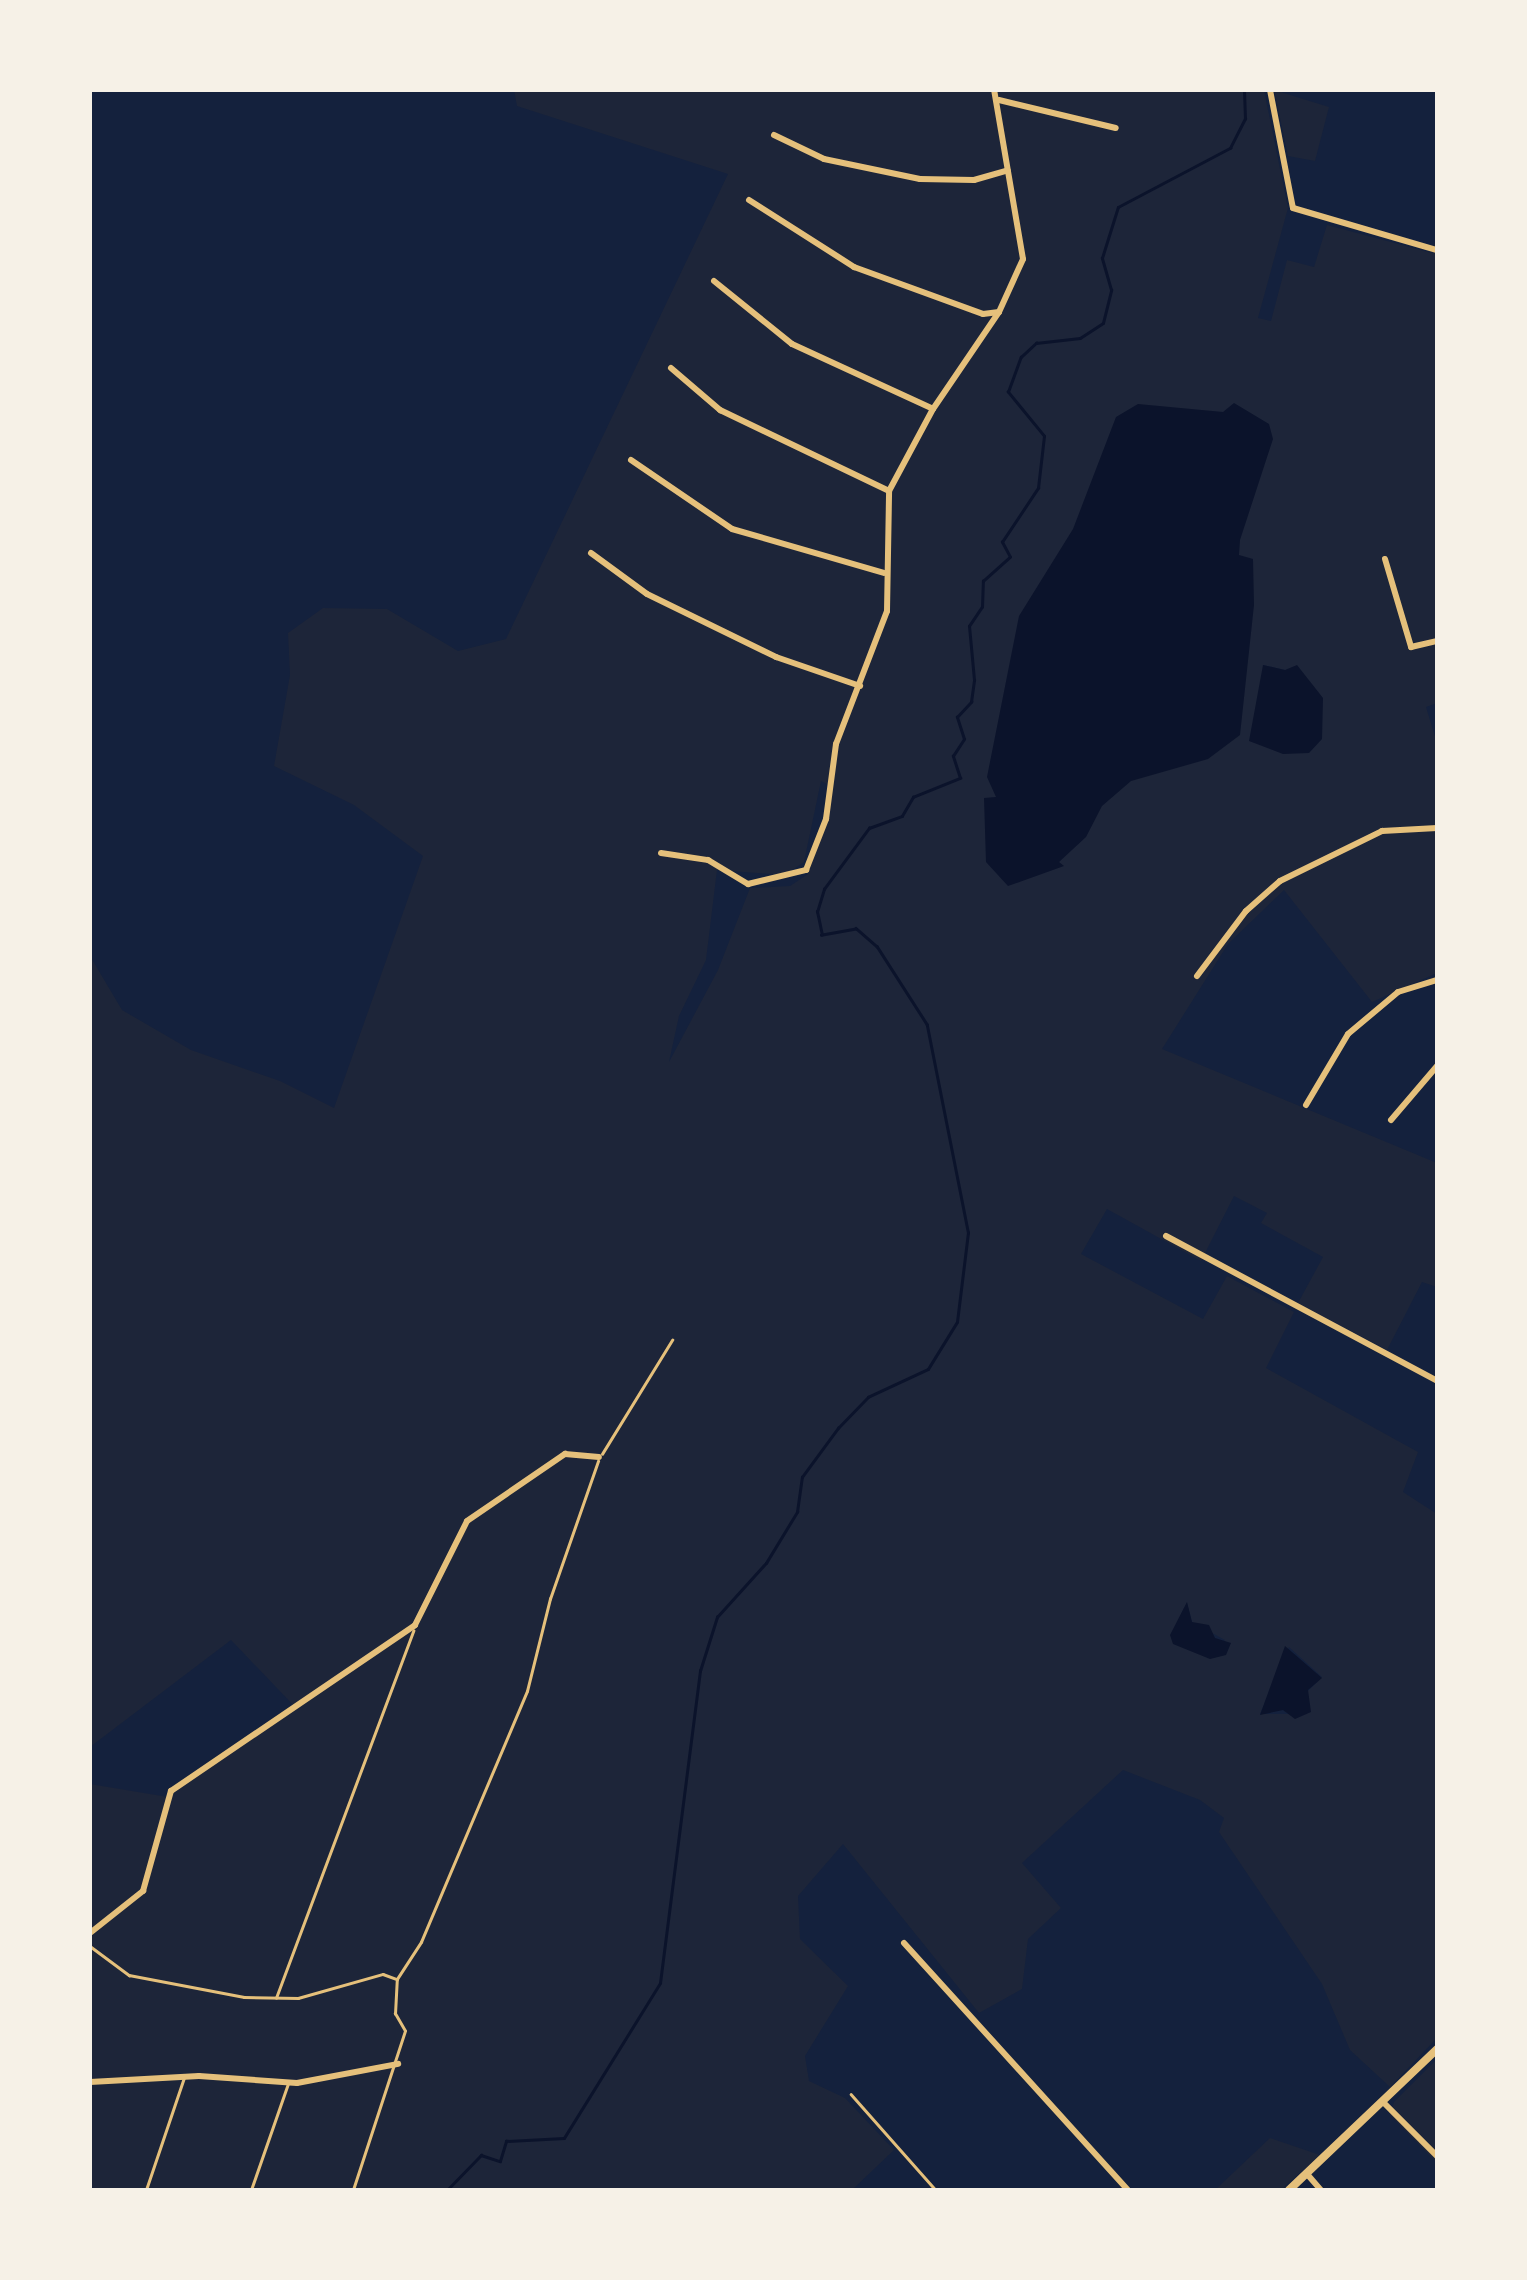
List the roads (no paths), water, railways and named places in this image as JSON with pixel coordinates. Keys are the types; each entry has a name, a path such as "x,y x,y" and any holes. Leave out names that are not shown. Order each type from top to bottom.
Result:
{"street":[{"path":"661,853 708,860 748,884 806,870 826,819 836,744 887,611 884,573 889,491 933,409 999,312 1024,259 994,90"},
{"path":"1270,90 1293,208 1437,250"},
{"path":"998,100 1116,128"},
{"path":"774,135 824,159 920,179 974,180 1008,170"},
{"path":"750,200 854,267 983,314 999,312"},
{"path":"714,282 792,344 933,409"},
{"path":"671,368 720,410 889,491"},
{"path":"631,460 732,529 884,573"},
{"path":"591,553 647,594 776,656 860,686"},
{"path":"1386,558 1410,647 1437,641"},
{"path":"1196,976 1246,911 1280,882 1382,831 1437,828"},
{"path":"1306,1105 1348,1034 1398,992 1437,980"},
{"path":"1391,1120 1437,1066"},
{"path":"1166,1236 1437,1380"},
{"path":"90,1932 142,1891 172,1791 415,1625 467,1521 565,1454 600,1457"},
{"path":"904,1943 1128,2190"},
{"path":"1289,2190 1384,2104 1437,2049"},
{"path":"90,2082 184,2076 288,2083 398,2064"},
{"path":"1384,2104 1437,2156"},
{"path":"1307,2174 1321,2190"}],"lane":[{"path":"353,2190 398,2064 405,2031 395,2014 398,1980 421,1942 527,1690 550,1599 600,1457 672,1340"},
{"path":"276,1998 415,1625"},
{"path":"90,1946 129,1975 276,1998 330,1992 384,1974 398,1980"},
{"path":"146,2190 186,2088 184,2076"},
{"path":"251,2190 288,2083"},
{"path":"851,2094 936,2190"}],"waterway":[{"path":"447,2190 481,2155 500,2161 506,2141 564,2138 660,1983 700,1671 717,1617 766,1563 797,1512 802,1477 838,1428 868,1397 928,1369 957,1322 968,1233 927,1025 877,947 856,929 822,935 817,912 824,889 869,828 902,816 913,797 960,778 953,756 964,739 957,717 971,702 974,680 969,626 982,607 983,581 1010,557 1002,542 1038,488 1044,436 1008,392 1021,357 1036,343 1080,338 1103,323 1111,290 1102,258 1118,207 1230,148 1245,119 1244,90"}]}
